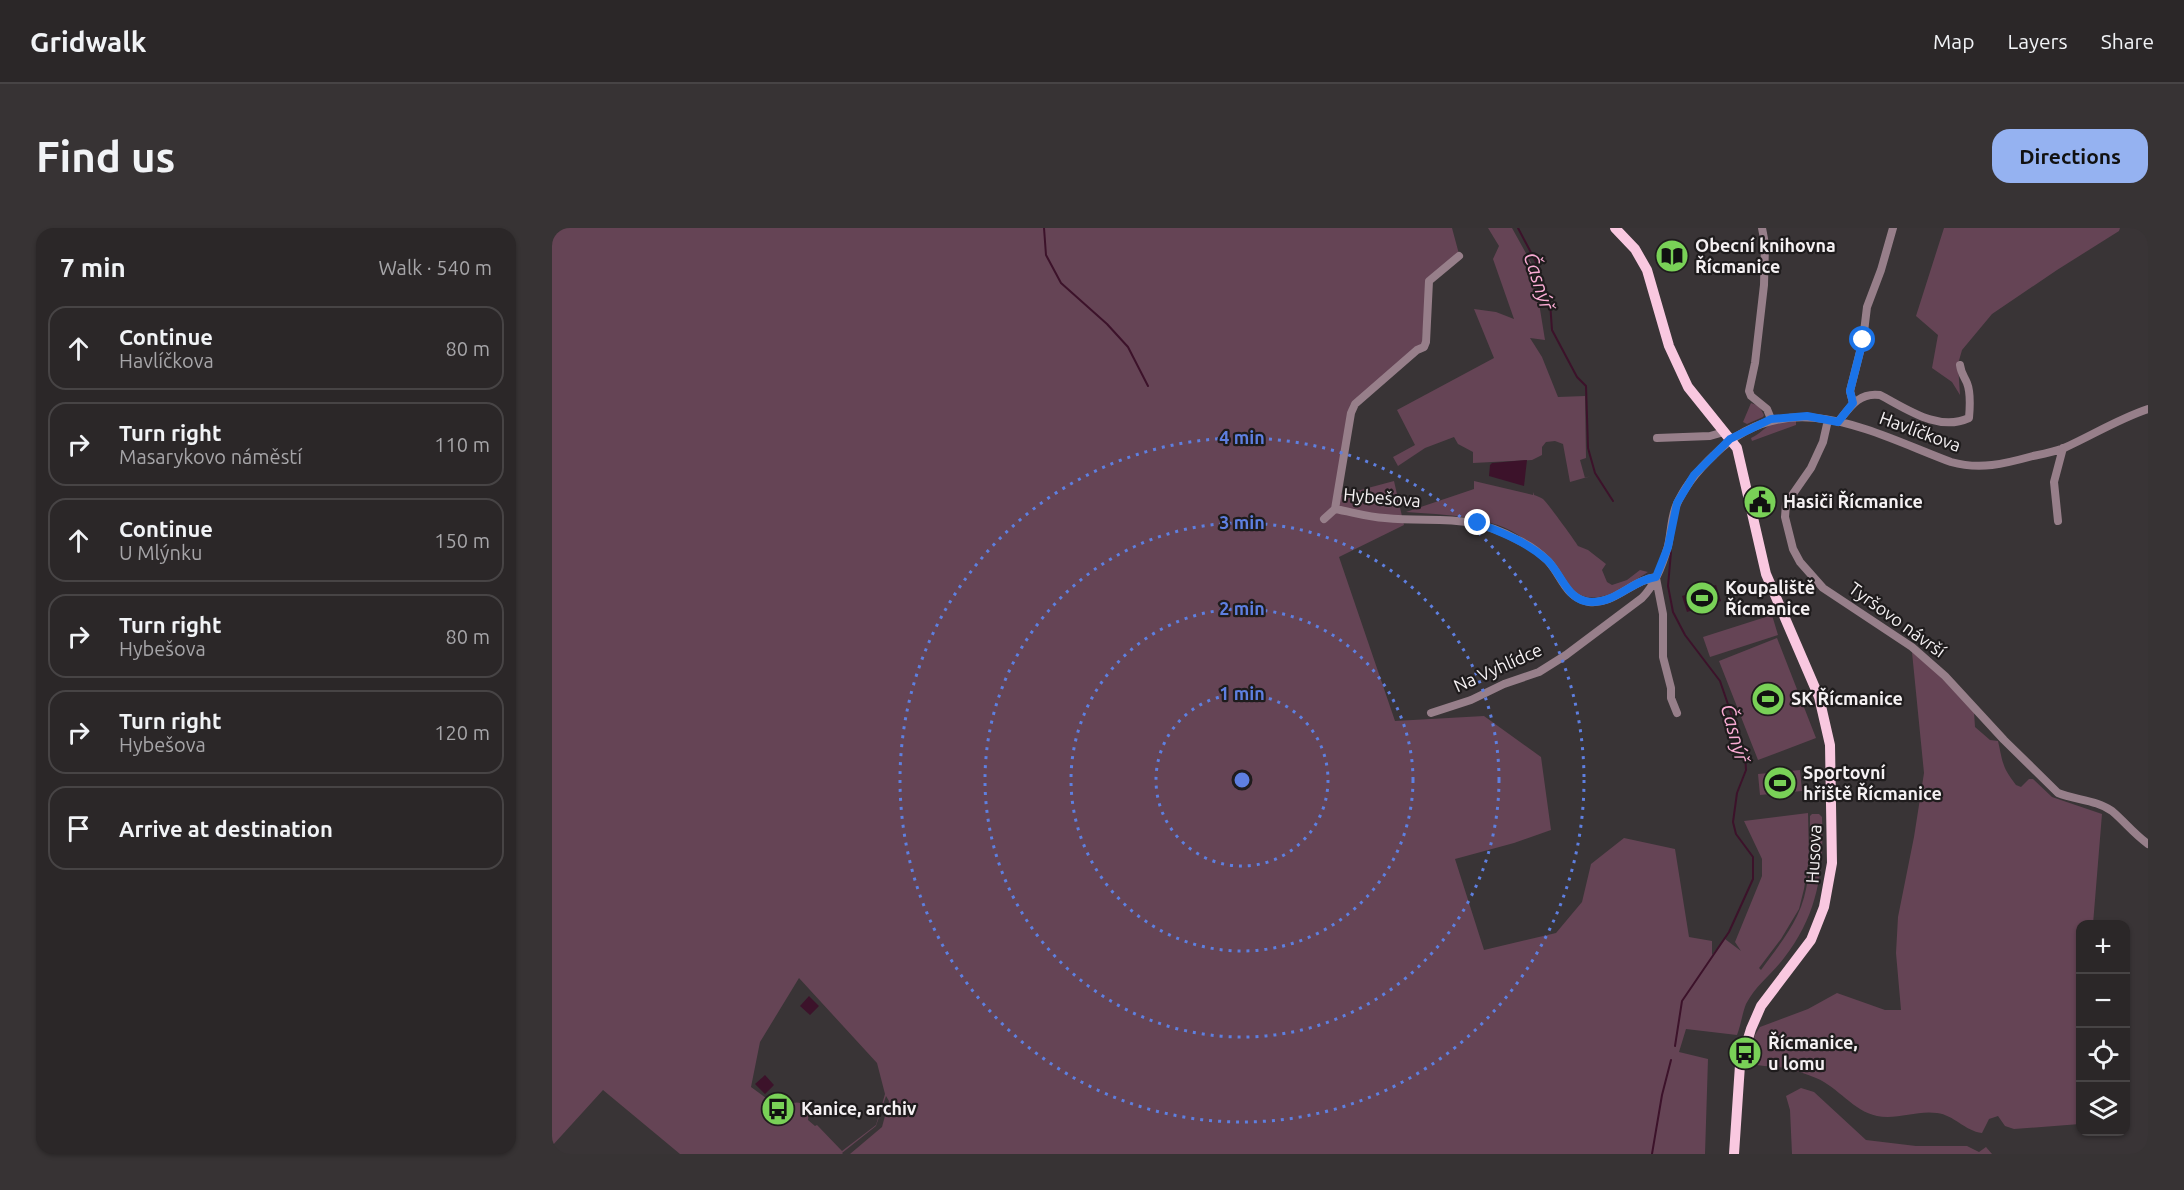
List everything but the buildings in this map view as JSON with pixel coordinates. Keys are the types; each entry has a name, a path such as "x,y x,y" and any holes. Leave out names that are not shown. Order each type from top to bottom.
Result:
{"main road":[{"name":"Husova","path":"1615,228 1635,249 1645,264 1669,346 1688,387 1737,448 1766,574 1808,669 1824,713 1832,761 1832,843 1829,886 1824,907 1811,940 1761,1006 1743,1052 1740,1065 1734,1154"}],"street":[{"path":"1657,438 1727,436 1771,419 1767,409 1751,396 1749,391 1758,341 1764,285 1765,244 1762,228"},
{"path":"1833,421 1853,403 1850,391 1863,340 1867,307 1893,228"},
{"path":"1335,509 1355,404 1417,350 1424,347 1429,280 1459,256"},
{"name":"Havlíčkova","path":"1853,403 1863,396 1880,395 1925,419 1948,423 1964,420 1969,417 1971,406 1967,383 1962,376 1960,365"},
{"name":"Havlíčkova","path":"1771,419 1807,416 1833,421 1967,466 1998,465 2063,448 2121,418 2148,409"},
{"name":"Tyršovo návrší","path":"1833,421 1811,468 1786,504 1785,517 1793,549 1806,571 1823,588 1912,647 1945,676 2004,740 2058,793 2094,803 2111,811 2133,834 2148,844"},
{"name":"Na Vyhlídce","path":"1431,713 1471,700 1503,684 1539,672 1632,607 1651,588 1656,577 1668,547 1677,503 1694,475 1727,436"},
{"path":"2058,520 2054,482 2063,448"},
{"name":"Hybešova","path":"1324,519 1335,509 1384,518 1448,518 1478,523 1508,534 1537,552 1550,563 1569,592 1584,601 1611,599 1645,579 1656,577"},
{"path":"1656,577 1663,614 1663,657 1671,688 1671,699 1677,713"}],"shaded area":[{"path":"552,228 1452,228 1459,254 1427,278 1422,343 1350,405 1338,496 1394,481 1404,525 1339,557 1395,721 1484,716 1541,757 1551,830 1455,859 1484,950 1556,933 1582,902 1591,864 1624,838 1675,849 1689,937 1712,941 1712,955 1725,939 1741,951 1735,942 1762,876 1762,859 1744,821 1808,813 1809,859 1799,909 1781,939 1759,968 1761,970 1789,930 1802,904 1808,880 1810,841 1810,816 1819,814 1822,817 1820,874 1805,925 1779,964 1754,991 1746,1004 1737,1035 1686,1029 1679,1052 1708,1059 1705,1154 850,1154 882,1127 889,1101 886,1096 876,1126 843,1154 680,1154 603,1090 552,1146","holes":["799,978 877,1063 885,1094 876,1125 842,1151 817,1125 815,1126 808,1120 804,1106 794,1103 784,1112 778,1111 782,1103 779,1100 781,1098 785,1100 788,1096 766,1098 751,1087 760,1042"]},
{"path":"1488,228 1512,228 1533,266 1545,340 1530,338 1542,357 1558,397 1585,396 1586,458 1580,460 1585,478 1570,482 1563,444 1555,441 1546,442 1542,447 1542,455 1532,460 1473,463 1473,452 1458,444 1454,437 1425,448 1398,466 1393,457 1415,445 1397,410 1494,358 1474,309 1496,312 1514,319 1493,259 1499,246"},
{"path":"1944,228 2120,228 2119,231 1992,314 1962,350 1958,364 1960,395 1952,382 1932,368 1938,335 1916,316"},
{"path":"1751,403 1759,406 1764,415 1747,424 1743,422"},
{"path":"1796,420 1796,425 1752,441 1751,438 1770,425 1781,421"},
{"path":"1527,460 1524,486 1489,476 1492,463"},
{"path":"1474,481 1533,495 1534,492 1534,495 1542,498 1578,546 1588,550 1606,564 1602,570 1607,582 1612,585 1627,580 1640,570 1648,572 1614,593 1585,597 1576,593 1537,551 1512,531 1498,525 1467,518 1406,512 1474,489"},
{"name":"Koupaliště Řícmanice","path":"1716,585 1721,601 1687,612 1682,596"},
{"path":"1772,615 1778,635 1710,657 1703,637"},
{"name":"SK Řícmanice","path":"1777,638 1816,738 1758,760 1719,661"},
{"path":"1912,652 1935,671 1974,712 1975,727 1990,740 1998,741 2008,774 2016,785 2021,787 2029,779 2033,779 2052,797 2102,814 2093,920 2076,920 2076,1124 2014,1129 2005,1126 1998,1116 1989,1119 1982,1133 1937,1113 1877,1116 1860,1109 1816,1078 1789,1069 1749,1063 1749,1054 1760,1027 1808,1009 1837,993 1885,1010 1901,1010 1896,953 1898,917 1924,773"},
{"name":"Sportovní hřiště Řícmanice","path":"1800,770 1802,791 1760,795 1758,774"},
{"path":"809,996 819,1006 810,1015 800,1006"},
{"path":"765,1075 774,1085 765,1094 755,1084"},
{"path":"1801,1088 1814,1092 1866,1140 1916,1146 1967,1146 1979,1152 1986,1147 1992,1154 1792,1154 1790,1110 1786,1096"}],"waterway":[{"path":"1044,228 1046,255 1061,283 1107,324 1128,347 1148,386"},
{"name":"Časnýř","path":"1518,228 1536,262 1542,292 1550,302 1552,330 1577,377 1586,386 1588,448 1595,473 1613,501"},
{"name":"Časnýř","path":"1671,552 1668,586 1673,612 1685,635 1720,681 1745,754 1746,770 1737,793 1733,822 1736,834 1753,857 1753,879 1729,932 1682,1001 1675,1046"},
{"name":"Časnýř","path":"1652,1154 1662,1095 1671,1060"}],"place":[{"name":"Obecní knihovna Řícmanice","path":"1672,256"},
{"name":"Hasiči Řícmanice","path":"1760,502"},
{"name":"Koupaliště Řícmanice","path":"1702,598"},
{"name":"SK Řícmanice","path":"1768,699"},
{"name":"Sportovní hřiště Řícmanice","path":"1780,783"},
{"name":"Řícmanice, u lomu","path":"1745,1053"},
{"name":"Kanice, archiv","path":"778,1109"}],"route":[{"path":"1478,523 1508,534 1537,552 1550,563 1569,592 1576,597 1592,602 1611,599 1645,579 1656,577 1668,547 1677,503 1694,475 1730,439 1771,419 1807,416 1838,422 1853,403 1850,391 1863,340"}]}
